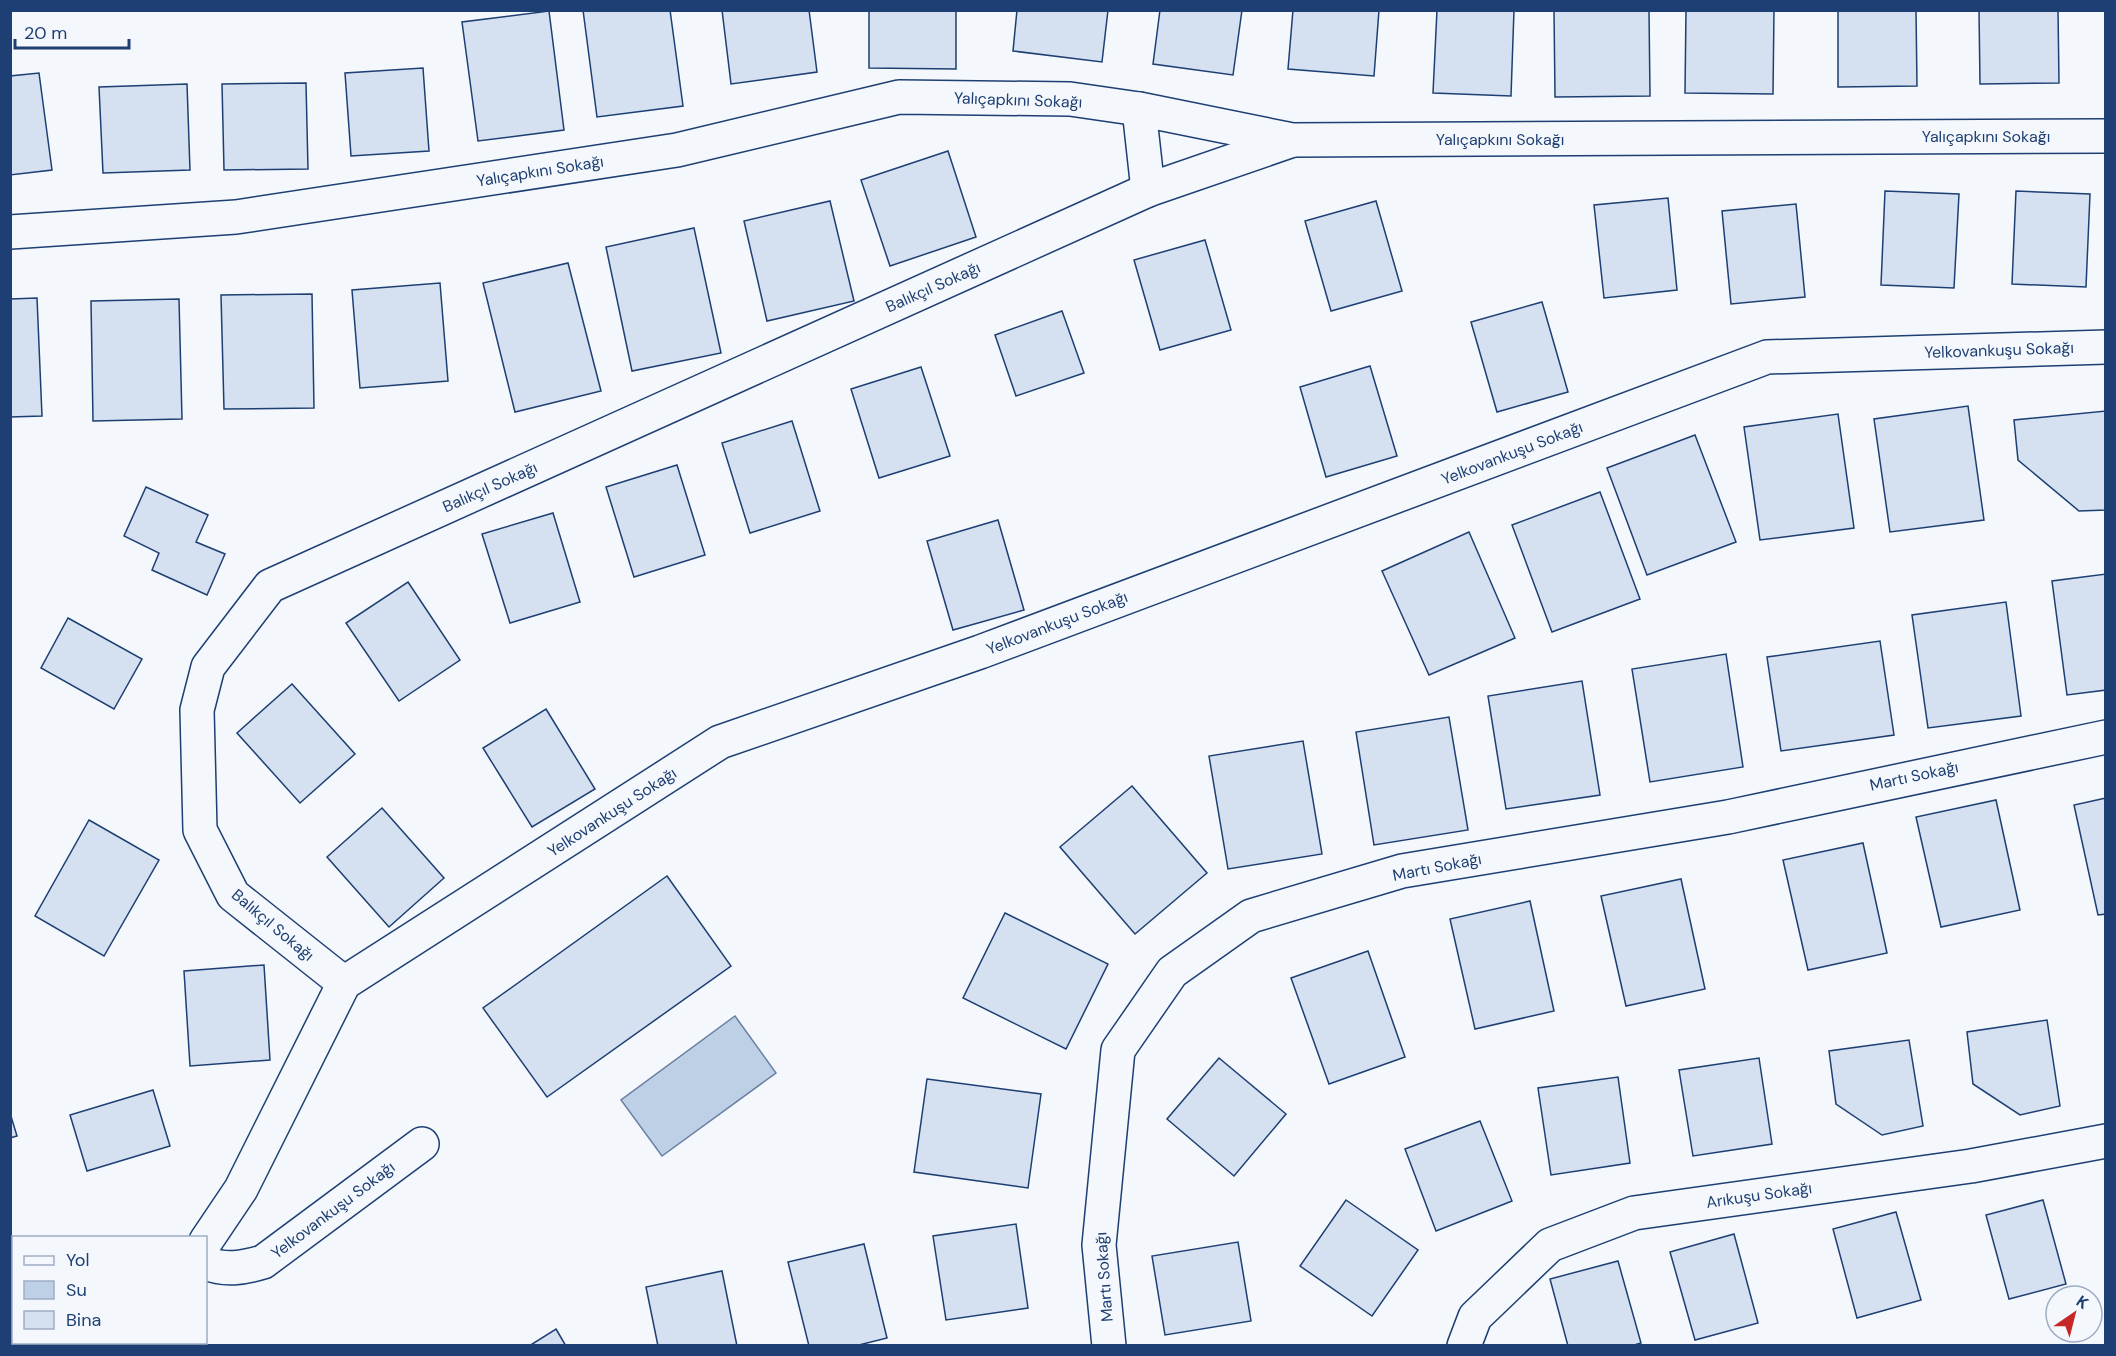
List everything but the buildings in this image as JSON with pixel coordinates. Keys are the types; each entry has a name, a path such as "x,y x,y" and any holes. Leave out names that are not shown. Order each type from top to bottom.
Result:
{"street":[{"name":"Yalıçapkını Sokağı","path":"10,232 236,217 677,150 899,98 1070,99 1139,109 1292,140 2106,136"},
{"path":"1139,109 1148,190"},
{"name":"Balıkçıl Sokağı","path":"344,983 233,895 200,830 198,710 208,667 270,586 1148,190 1292,140"},
{"name":"Yelkovankuşu Sokağı","path":"344,983 720,742 980,652 1767,357 2106,347"},
{"name":"Martı Sokağı","path":"1109,1346 1099,1245 1118,1050 1172,972 1251,916 1402,871 1728,817 1946,769 2106,737"},
{"path":"207,1239 241,1189 344,983"},
{"name":"Arıkuşu Sokağı","path":"1464,1346 1475,1317 1550,1245 1634,1213 1971,1166 2106,1141"},
{"name":"Yelkovankuşu Sokağı","path":"207,1263 229,1269 263,1262 422,1144"}],"water":[{"path":"735,1016 776,1073 662,1156 621,1100"}]}
